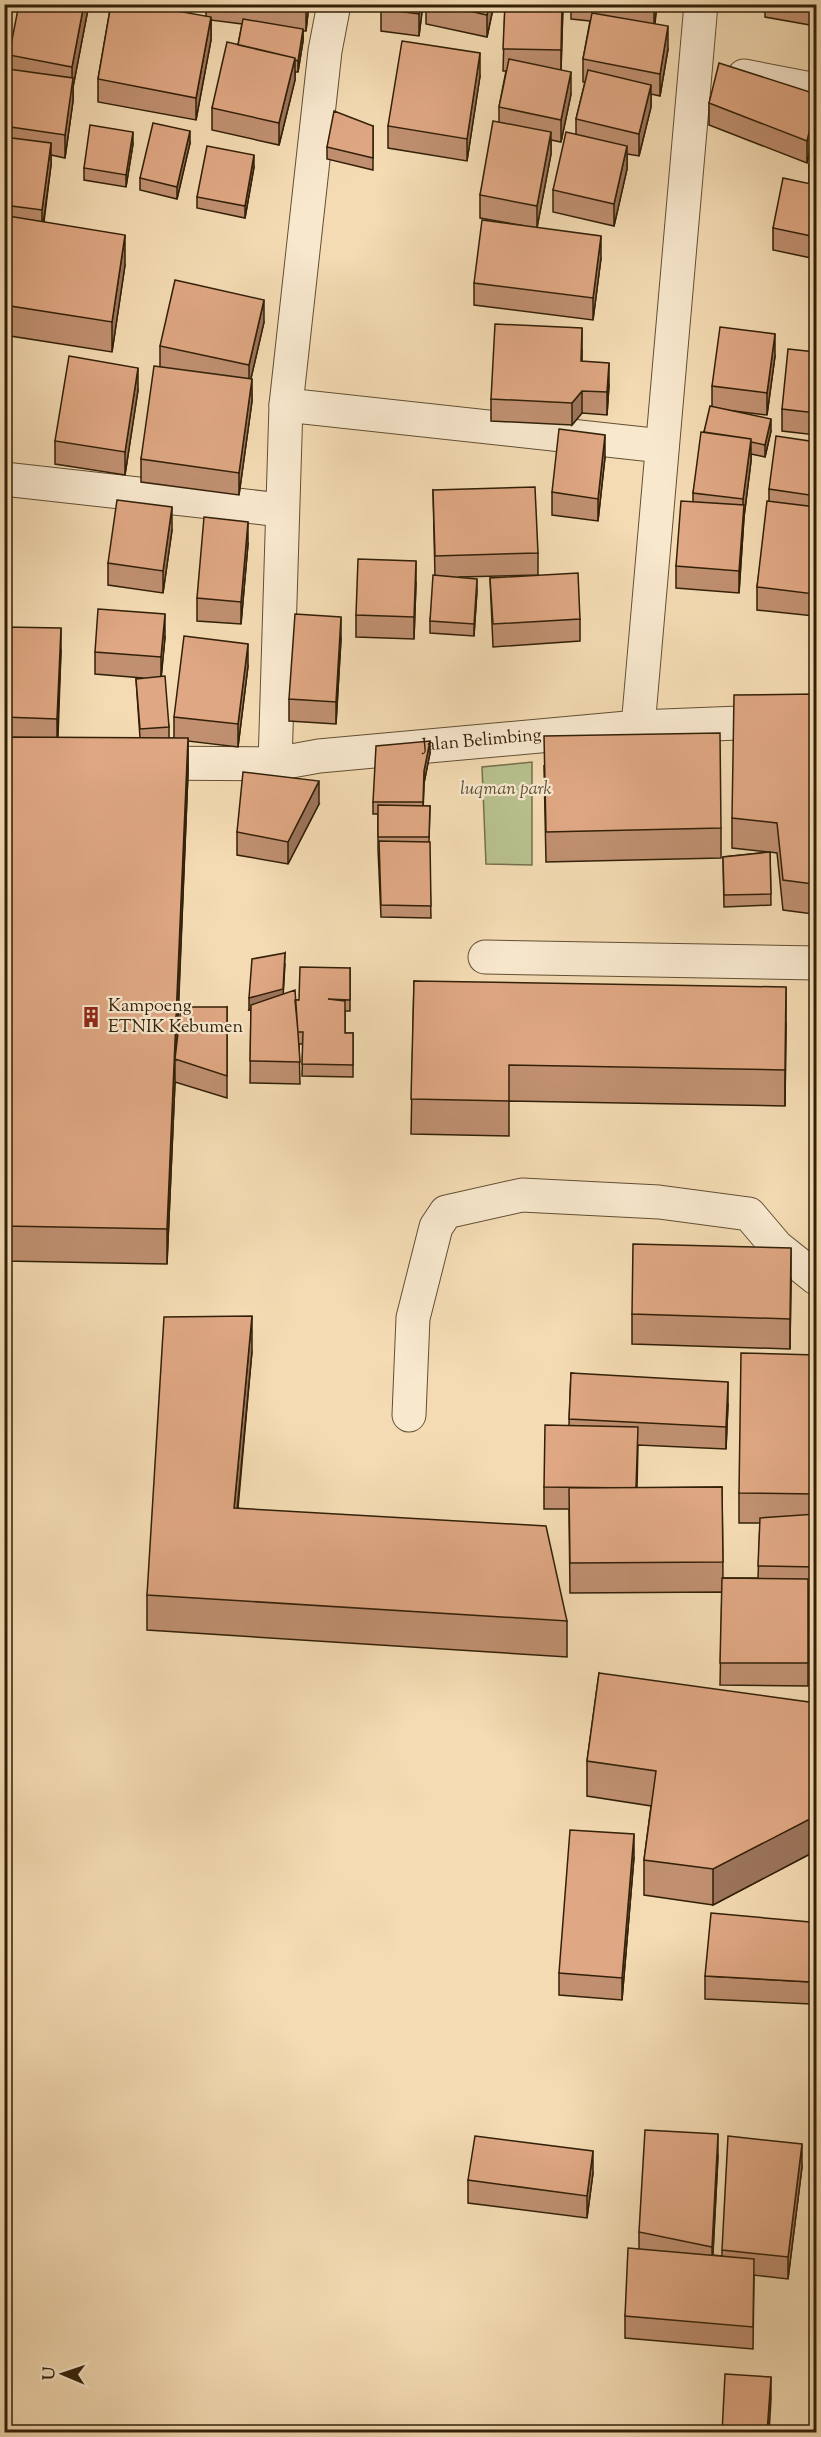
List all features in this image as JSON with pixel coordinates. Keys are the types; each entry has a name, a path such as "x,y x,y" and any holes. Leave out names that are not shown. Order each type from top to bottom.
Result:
{"street":[{"path":"275,764 286,405 325,51 334,4"},
{"path":"638,727 701,4"},
{"path":"695,67 816,90"},
{"path":"286,405 662,446"},
{"path":"4,479 281,510"},
{"name":"Jalan Belimbing","path":"112,762 275,764 319,756 638,727 816,720"},
{"path":"485,957 816,963"},
{"path":"409,1416 413,1318 436,1227 446,1212 522,1195 659,1202 749,1214 777,1247 816,1278"}],"green space":[{"name":"luqman park","path":"532,762 532,865 486,864 482,767"}],"building":[{"path":"19,4 84,4 72,67 9,55"},
{"path":"111,4 138,4 211,17 196,98 98,79"},
{"path":"266,4 307,4 306,9"},
{"path":"381,4 420,4 419,14 381,9"},
{"path":"440,4 489,4 487,15"},
{"path":"505,4 562,4 561,50 503,49"},
{"path":"634,4 654,4 654,7"},
{"path":"592,13 668,26 660,74 583,59"},
{"path":"243,19 303,29 298,61 295,58 238,45"},
{"path":"402,41 480,53 467,139 388,126"},
{"path":"227,42 295,58 279,123 212,108"},
{"path":"509,59 571,72 561,120 499,107"},
{"path":"719,63 816,94 816,105 807,141 709,103"},
{"path":"8,69 73,78 65,135 4,126 4,92"},
{"path":"588,70 651,85 639,134 576,119"},
{"path":"334,111 373,126 373,158 327,147"},
{"path":"493,121 551,132 537,206 480,195"},
{"path":"153,123 190,131 177,187 140,178"},
{"path":"90,125 133,132 126,175 84,168"},
{"path":"566,132 627,146 614,204 553,190"},
{"path":"4,137 51,143 42,210 4,205"},
{"path":"814,140 816,140 816,168 809,166"},
{"path":"207,146 254,155 245,206 197,197"},
{"path":"783,178 816,185 816,237 773,228"},
{"path":"8,216 125,235 112,322 4,305 4,240"},
{"path":"482,220 601,236 593,298 474,283"},
{"path":"175,280 264,300 249,365 160,346"},
{"path":"495,324 582,328 581,361 609,363 607,392 582,391 572,403 491,399"},
{"path":"720,327 775,334 767,393 712,386"},
{"path":"788,349 816,352 816,413 782,409"},
{"path":"69,356 138,368 125,452 55,441"},
{"path":"154,366 252,379 239,473 141,459"},
{"path":"710,406 771,419 765,445 751,442 751,439 704,432"},
{"path":"559,429 605,435 598,499 552,492"},
{"path":"701,432 751,439 743,499 693,493"},
{"path":"776,436 816,442 816,496 769,489"},
{"path":"535,487 538,553 435,556 433,490"},
{"path":"117,500 172,507 163,571 108,563"},
{"path":"681,501 744,505 739,571 676,566"},
{"path":"767,501 816,507 814,594 757,587"},
{"path":"204,517 248,522 241,602 197,598"},
{"path":"358,559 416,561 414,617 356,615"},
{"path":"578,573 580,619 493,624 490,578"},
{"path":"433,575 477,579 474,624 430,621"},
{"path":"98,609 165,614 161,657 95,652"},
{"path":"295,614 341,617 336,702 289,699"},
{"path":"4,627 61,628 57,719 4,717"},
{"path":"184,636 248,644 238,724 174,717"},
{"path":"165,676 169,727 140,729 136,679"},
{"path":"816,694 816,872 813,884 783,880 777,823 732,818 734,695"},
{"path":"720,733 721,828 546,832 544,736"},
{"name":"Kampoeng ETNIK Kebumen","path":"4,737 188,738 167,1229 4,1226"},
{"path":"430,741 424,771 423,802 373,802 376,746"},
{"path":"243,772 319,781 288,842 237,832"},
{"path":"378,805 430,806 429,837 378,837"},
{"path":"379,841 430,842 431,906 381,905"},
{"path":"770,852 771,894 724,895 723,857"},
{"path":"285,953 283,989 249,998 252,959"},
{"path":"300,967 350,968 350,1000 328,999 345,1001 345,1033 353,1033 353,1065 302,1064 303,1032 298,1032 295,1000 299,1000"},
{"path":"414,981 786,987 785,1070 509,1065 509,1101 411,1099"},
{"path":"295,990 300,1062 250,1061 251,1005"},
{"path":"181,1007 227,1007 227,1076 175,1059"},
{"path":"633,1244 791,1248 790,1319 632,1314"},
{"path":"252,1316 234,1508 546,1526 567,1621 147,1595 164,1317"},
{"path":"741,1353 816,1355 816,1494 739,1493"},
{"path":"571,1373 728,1382 726,1427 569,1419"},
{"path":"545,1425 638,1427 636,1488 544,1487"},
{"path":"722,1487 723,1562 570,1563 569,1488"},
{"path":"816,1514 816,1567 758,1566 760,1518"},
{"path":"722,1578 808,1579 808,1663 720,1663"},
{"path":"599,1673 816,1703 816,1777 810,1819 713,1869 644,1860 656,1771 587,1761"},
{"path":"570,1830 634,1834 622,1978 559,1973"},
{"path":"711,1913 810,1922 811,1982 705,1976"},
{"path":"645,2130 718,2134 712,2247 639,2232"},
{"path":"475,2136 593,2151 587,2196 468,2180"},
{"path":"728,2136 802,2144 788,2257 722,2250"},
{"path":"628,2248 754,2259 753,2327 625,2316"},
{"path":"725,2374 771,2377 767,2433 722,2433"}],"place":[{"name":"Kampoeng ETNIK Kebumen","path":"91,1017"}]}
